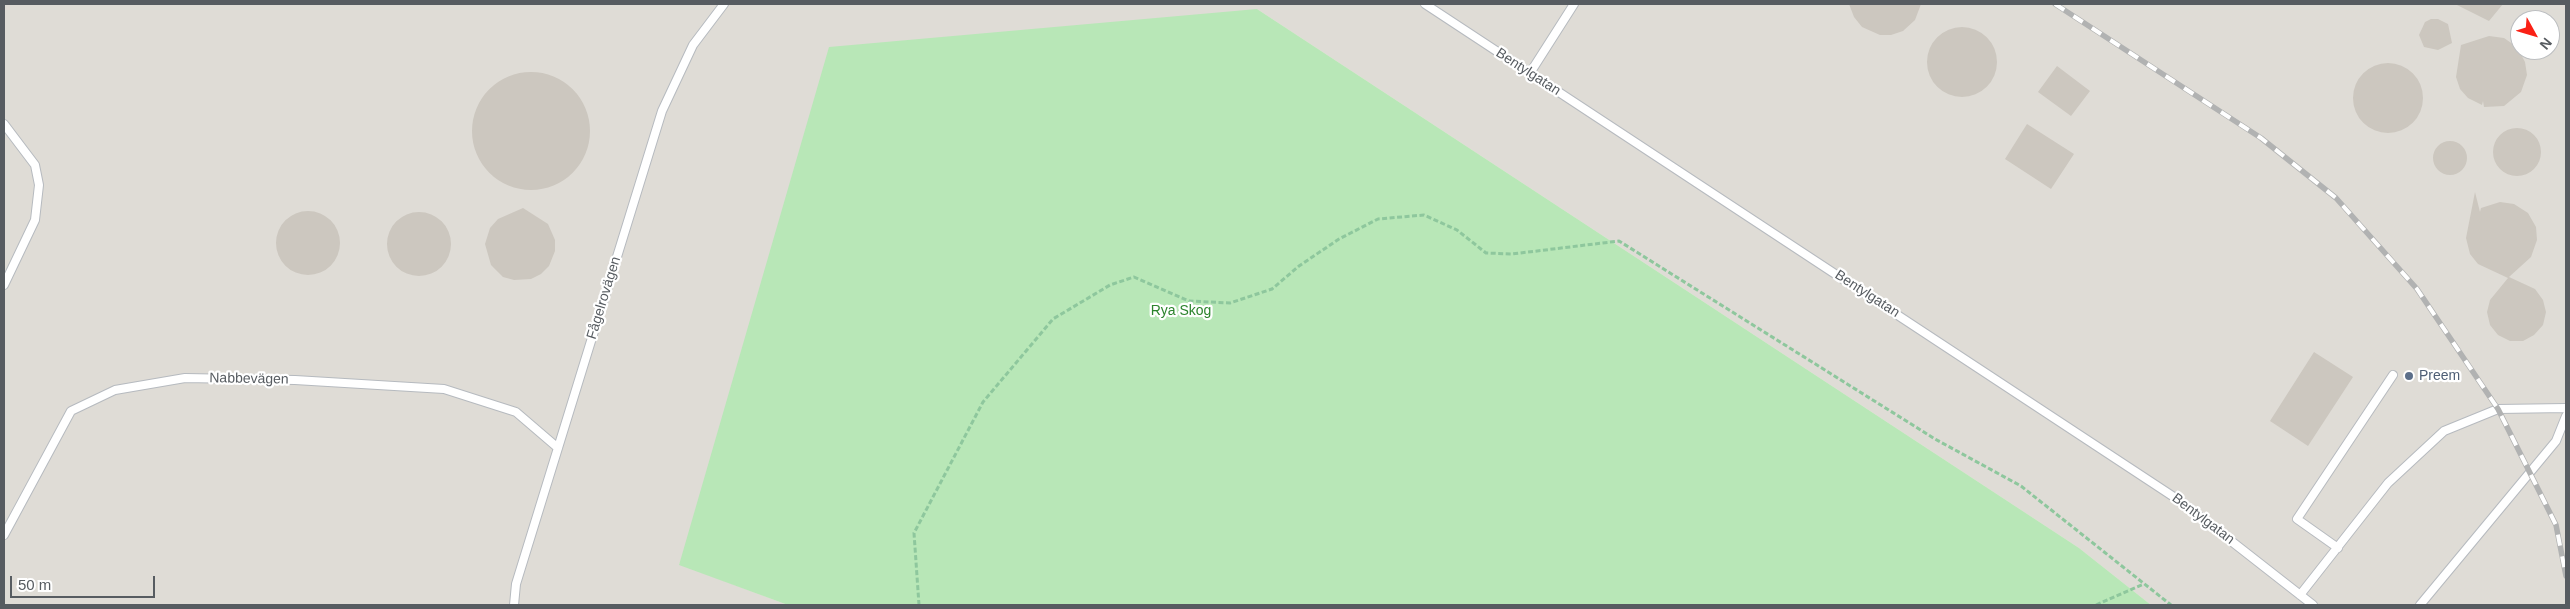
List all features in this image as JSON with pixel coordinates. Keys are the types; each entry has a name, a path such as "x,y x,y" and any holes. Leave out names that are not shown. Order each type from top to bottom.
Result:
{"lane":[{"name":"Fågelrovägen","path":"514,605 516,584 662,111 693,44 724,4"},
{"name":"Bentylgatan","path":"1425,4 2180,501 2313,605"},
{"path":"1530,73 1574,4"},
{"path":"4,124 35,165 39,185 35,220 4,285"},
{"path":"2338,548 2297,519 2393,375"},
{"name":"Nabbevägen","path":"4,535 71,411 115,390 185,378 295,380 444,389 516,412 558,448"},
{"path":"2300,595 2388,483 2444,431 2498,409 2566,408"},
{"path":"2420,605 2556,441 2566,416"}],"path":[{"path":"919,605 914,534 982,402 1053,319 1110,285 1134,277 1190,301 1230,303 1272,289 1299,266 1339,239 1378,219 1424,215 1457,230 1486,253 1512,254 1619,241 1935,439 2021,486 2171,605"},
{"path":"2096,605 2144,583"}],"shaded area":[{"path":"4,4 2566,4 2566,605 2151,605 2079,548 1257,9 679,564 788,605 4,605"}],"green space":[{"name":"Rya Skog","path":"1257,9 2079,548 2151,605 788,605 679,565 829,47"}],"building":[{"path":"1849,4 1921,4 1915,20 1903,31 1891,35 1880,35 1862,27 1854,17"},
{"path":"2455,4 2503,4 2489,21"},
{"path":"2431,19 2438,19 2448,24 2452,43 2438,50 2424,47 2419,35 2425,22"},
{"path":"1962,27 1975,30 1987,37 1994,49 1997,62 1994,75 1987,87 1975,94 1962,97 1949,94 1937,87 1930,75 1927,62 1930,49 1937,37 1949,30"},
{"path":"2489,36 2504,38 2510,42 2510,60 2524,60 2525,62 2527,75 2521,92 2504,106 2484,107 2483,101 2482,105 2468,98 2460,89 2456,77 2461,45"},
{"path":"2388,63 2401,66 2413,73 2420,85 2423,98 2420,111 2413,123 2401,130 2388,133 2375,130 2363,123 2356,111 2353,98 2356,85 2363,73 2375,66"},
{"path":"2057,66 2090,91 2071,116 2038,92"},
{"path":"531,72 554,77 573,89 585,108 590,131 585,154 573,173 554,185 531,190 508,185 489,173 477,154 472,131 477,108 489,89 508,77"},
{"path":"2027,124 2074,154 2051,189 2005,159"},
{"path":"2512,128 2522,128 2534,135 2541,147 2541,157 2534,169 2522,176 2512,176 2504,172 2497,165 2493,157 2493,147 2497,139 2504,132"},
{"path":"2450,141 2457,142 2462,146 2466,151 2466,165 2462,170 2457,174 2450,175 2443,174 2438,170 2434,165 2433,158 2434,151 2438,146 2443,142"},
{"path":"2475,192 2480,212 2481,208 2500,202 2514,204 2528,213 2536,227 2537,240 2531,257 2509,277 2535,289 2543,300 2546,312 2543,325 2534,335 2523,341 2510,341 2498,335 2490,325 2487,312 2490,300 2508,278 2478,264 2470,254 2466,238"},
{"path":"523,208 548,224 555,240 555,251 549,266 541,274 531,279 514,280 503,277 491,265 485,244 490,228 498,219"},
{"path":"308,211 326,217 334,225 340,243 334,261 326,269 308,275 290,269 282,261 276,243 282,225 290,217"},
{"path":"419,212 431,214 442,221 449,232 451,244 449,256 442,267 431,274 419,276 407,274 396,267 389,256 387,244 389,232 396,221 407,214"},
{"path":"2314,352 2353,377 2308,446 2270,421"}],"railway":[{"path":"2055,4 2261,138 2336,198 2417,289 2498,409 2556,525 2566,576"}],"place":[{"name":"Preem","path":"2409,376"}]}
